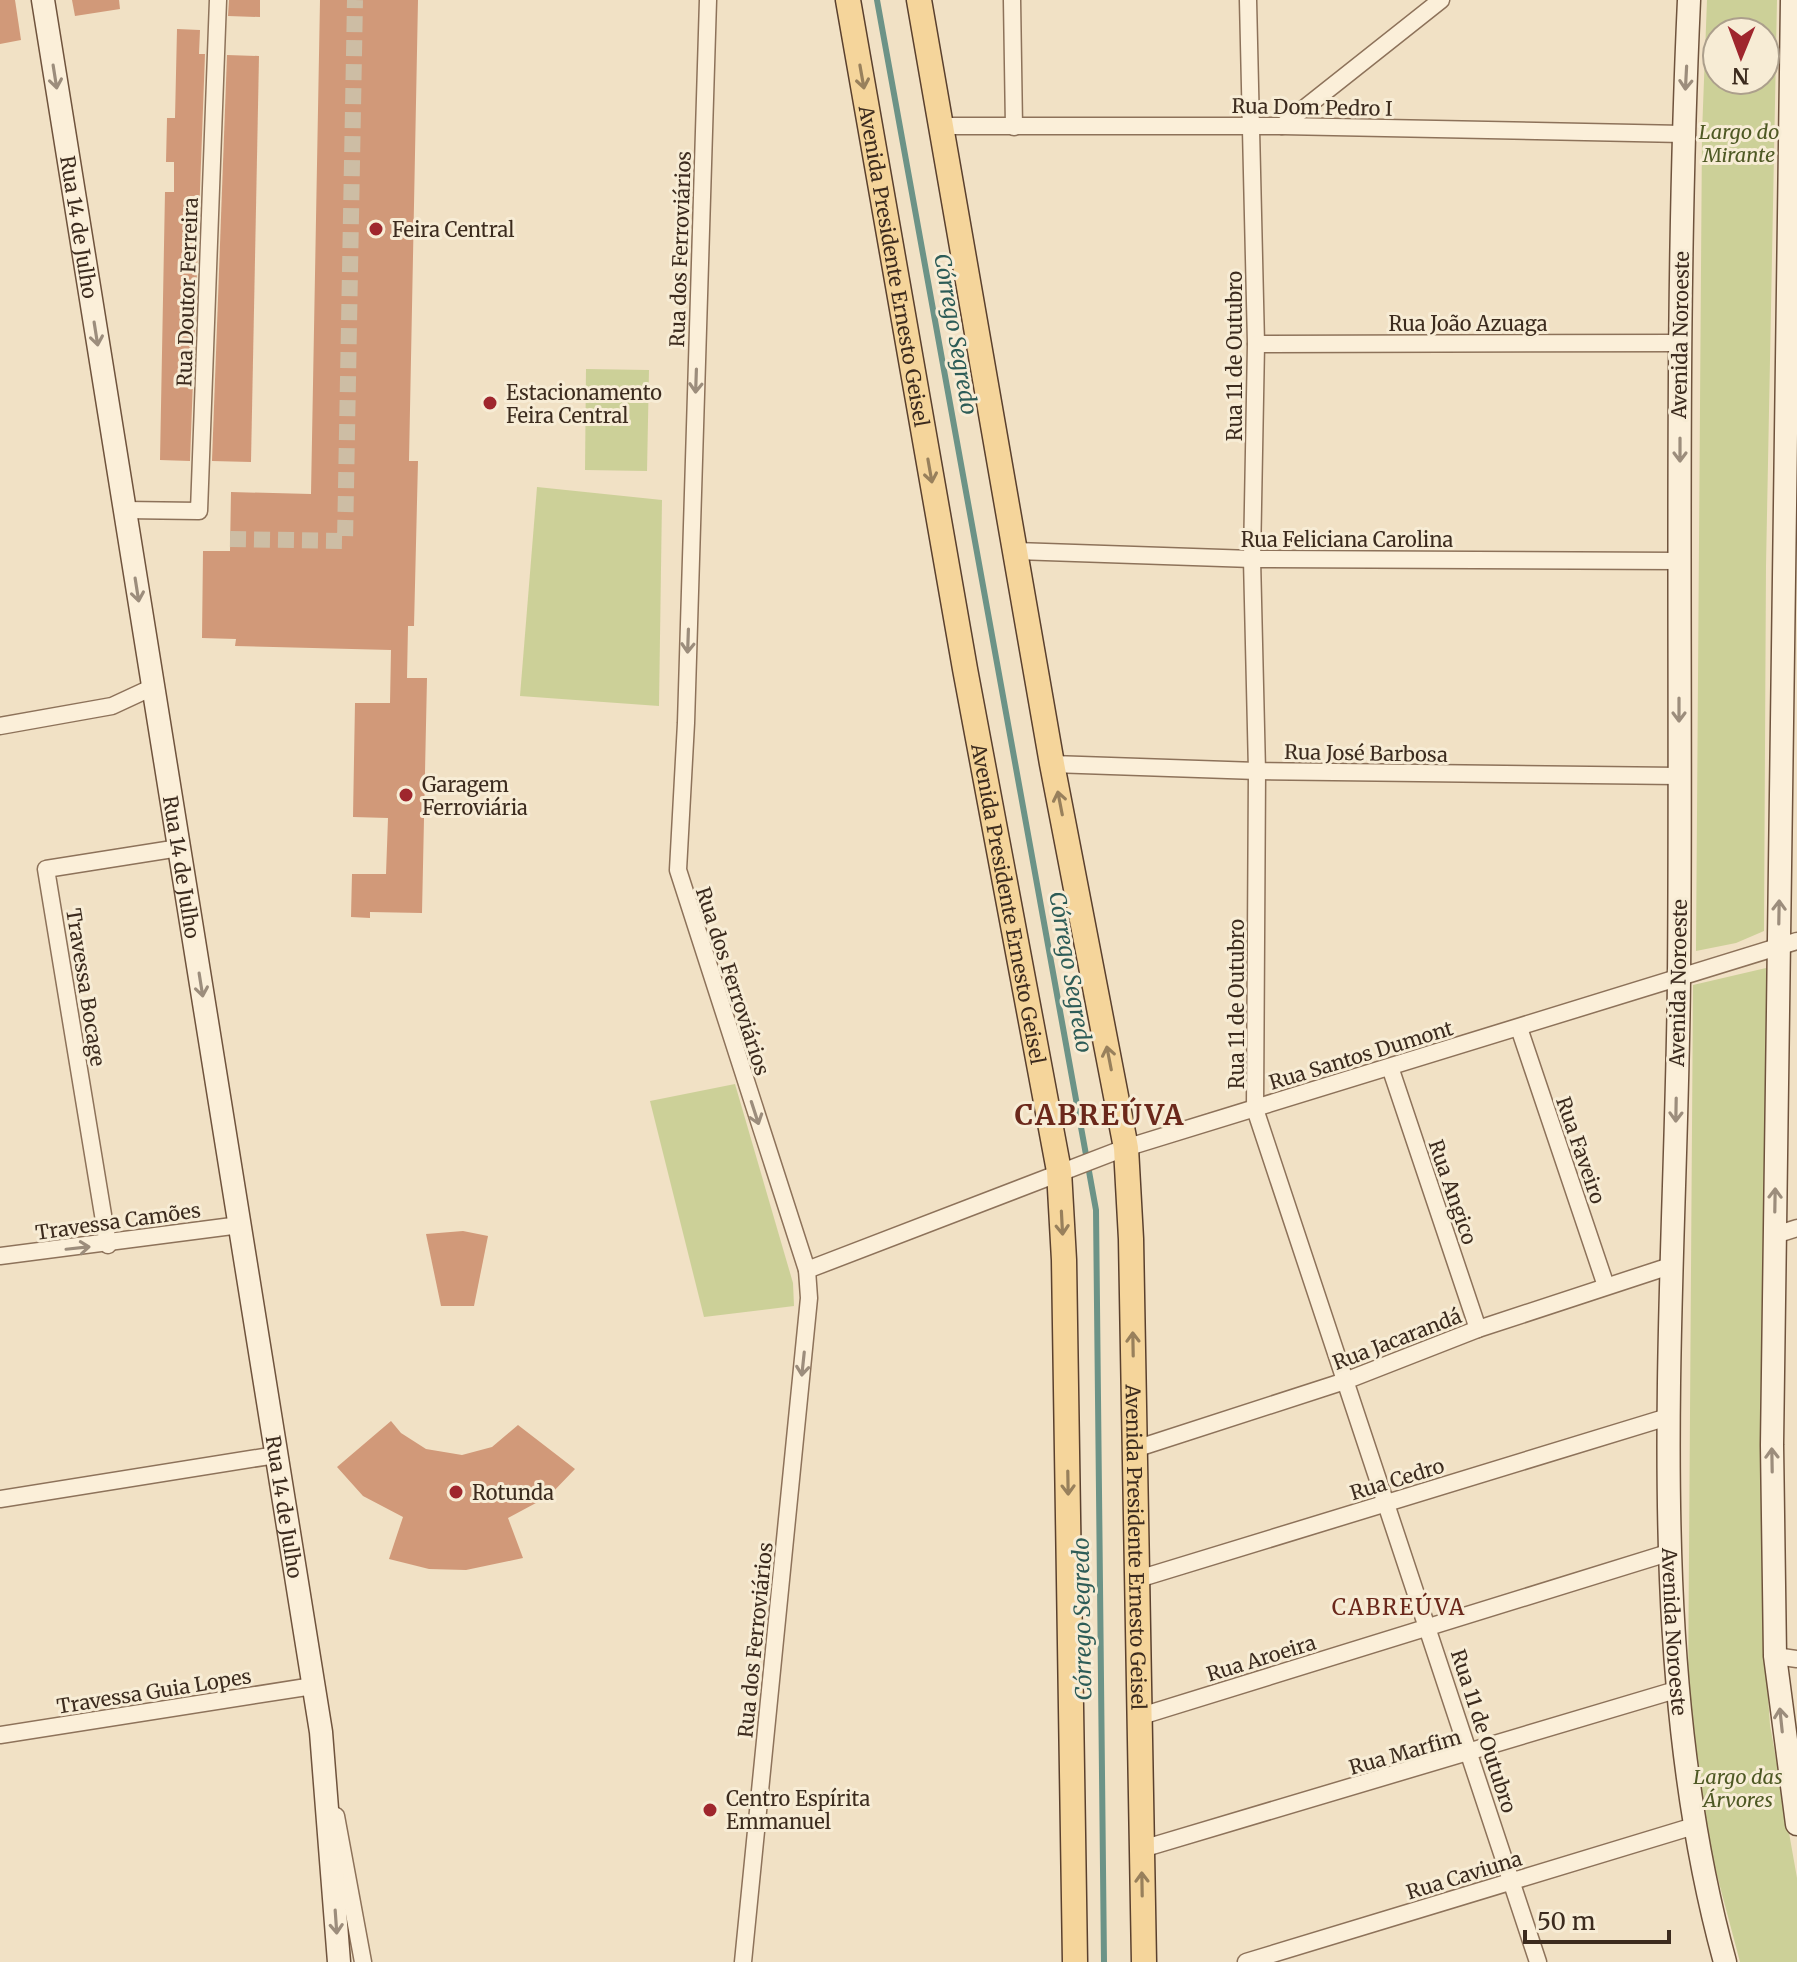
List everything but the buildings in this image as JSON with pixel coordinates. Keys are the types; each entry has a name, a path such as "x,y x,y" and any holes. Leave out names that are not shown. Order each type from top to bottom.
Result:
{"main road":[{"name":"Rua 14 de Julho","path":"43,0 321,1732 339,1962"},
{"name":"Avenida Presidente Ernesto Geisel","path":"848,0 965,669 1062,1170 1075,1962"},
{"name":"Avenida Presidente Ernesto Geisel","path":"919,0 1052,764 1124,1149 1135,1449 1144,1962"},
{"name":"Avenida Noroeste","path":"1689,0 1683,134 1680,343 1679,979 1671,1552 1679,1689 1694,1826 1725,1962"},
{"path":"1792,0 1788,944 1775,1235 1786,1658 1797,1824"}],"street":[{"name":"Rua Doutor Ferreira","path":"125,510 199,511 218,0"},
{"name":"Rua dos Ferroviários","path":"708,0 686,723 678,870 807,1270 808,1314 743,1962"},
{"path":"1012,0 1014,127"},
{"name":"Rua 11 de Outubro","path":"1248,0 1256,344 1252,559 1257,771 1255,1109 1538,1962"},
{"path":"1282,126 1441,0"},
{"name":"Rua Dom Pedro I","path":"940,126 1282,126 1683,134"},
{"name":"Rua João Azuaga","path":"1256,344 1680,343"},
{"name":"Rua Feliciana Carolina","path":"1015,551 1252,559 1679,561"},
{"path":"0,726 112,706 153,687"},
{"name":"Rua José Barbosa","path":"1052,764 1257,771 1679,776"},
{"name":"Travessa Bocage","path":"108,1245 46,869 179,848"},
{"name":"Rua Santos Dumont","path":"807,1270 1062,1170 1124,1149 1788,944"},
{"name":"Rua Faveiro","path":"1519,1028 1606,1286"},
{"name":"Rua Angico","path":"1390,1067 1478,1329"},
{"name":"Travessa Camões","path":"0,1256 108,1245 240,1225"},
{"path":"1775,1235 1797,1228"},
{"name":"Rua Jacarandá","path":"1135,1449 1345,1381 1478,1329 1673,1265"},
{"name":"Rua Cedro","path":"1135,1580 1671,1416"},
{"path":"0,1499 276,1455"},
{"name":"Rua Aroeira","path":"1138,1717 1671,1552"},
{"name":"Travessa Guia Lopes","path":"0,1735 313,1686"},
{"name":"Rua Marfim","path":"1142,1849 1470,1754 1679,1689"},
{"name":"Rua 14 de Julho","path":"321,1732 363,1962"},
{"name":"Rua Caviuna","path":"1246,1962 1694,1826"}],"green space":[{"name":"Largo do Mirante","path":"1707,0 1777,0 1777,16 1706,16"},
{"name":"Largo do Mirante","path":"1703,96 1775,96 1766,566 1764,931 1736,943 1696,951"},
{"path":"586,369 649,370 647,471 585,470"},
{"path":"537,487 662,500 659,706 520,696"},
{"name":"Largo das Árvores","path":"1766,968 1765,1654 1770,1725 1797,1878 1797,1962 1740,1962 1704,1826 1688,1699 1693,985"},
{"path":"735,1084 793,1283 794,1306 704,1317 650,1101"}],"waterway":[{"name":"Córrego Segredo","path":"877,0 1096,1210 1104,1962"}],"tunnel":[{"path":"230,539 345,541 355,0"}],"place":[{"name":"Feira Central","path":"376,229"},
{"name":"Estacionamento Feira Central","path":"490,403"},
{"name":"Garagem Ferroviária","path":"406,795"},
{"name":"Rotunda","path":"456,1492"},
{"name":"Centro Espírita Emmanuel","path":"710,1810"}],"district":[{"name":"CABREÚVA","path":"1100,1115"},
{"name":"CABREÚVA","path":"1399,1607"}]}
